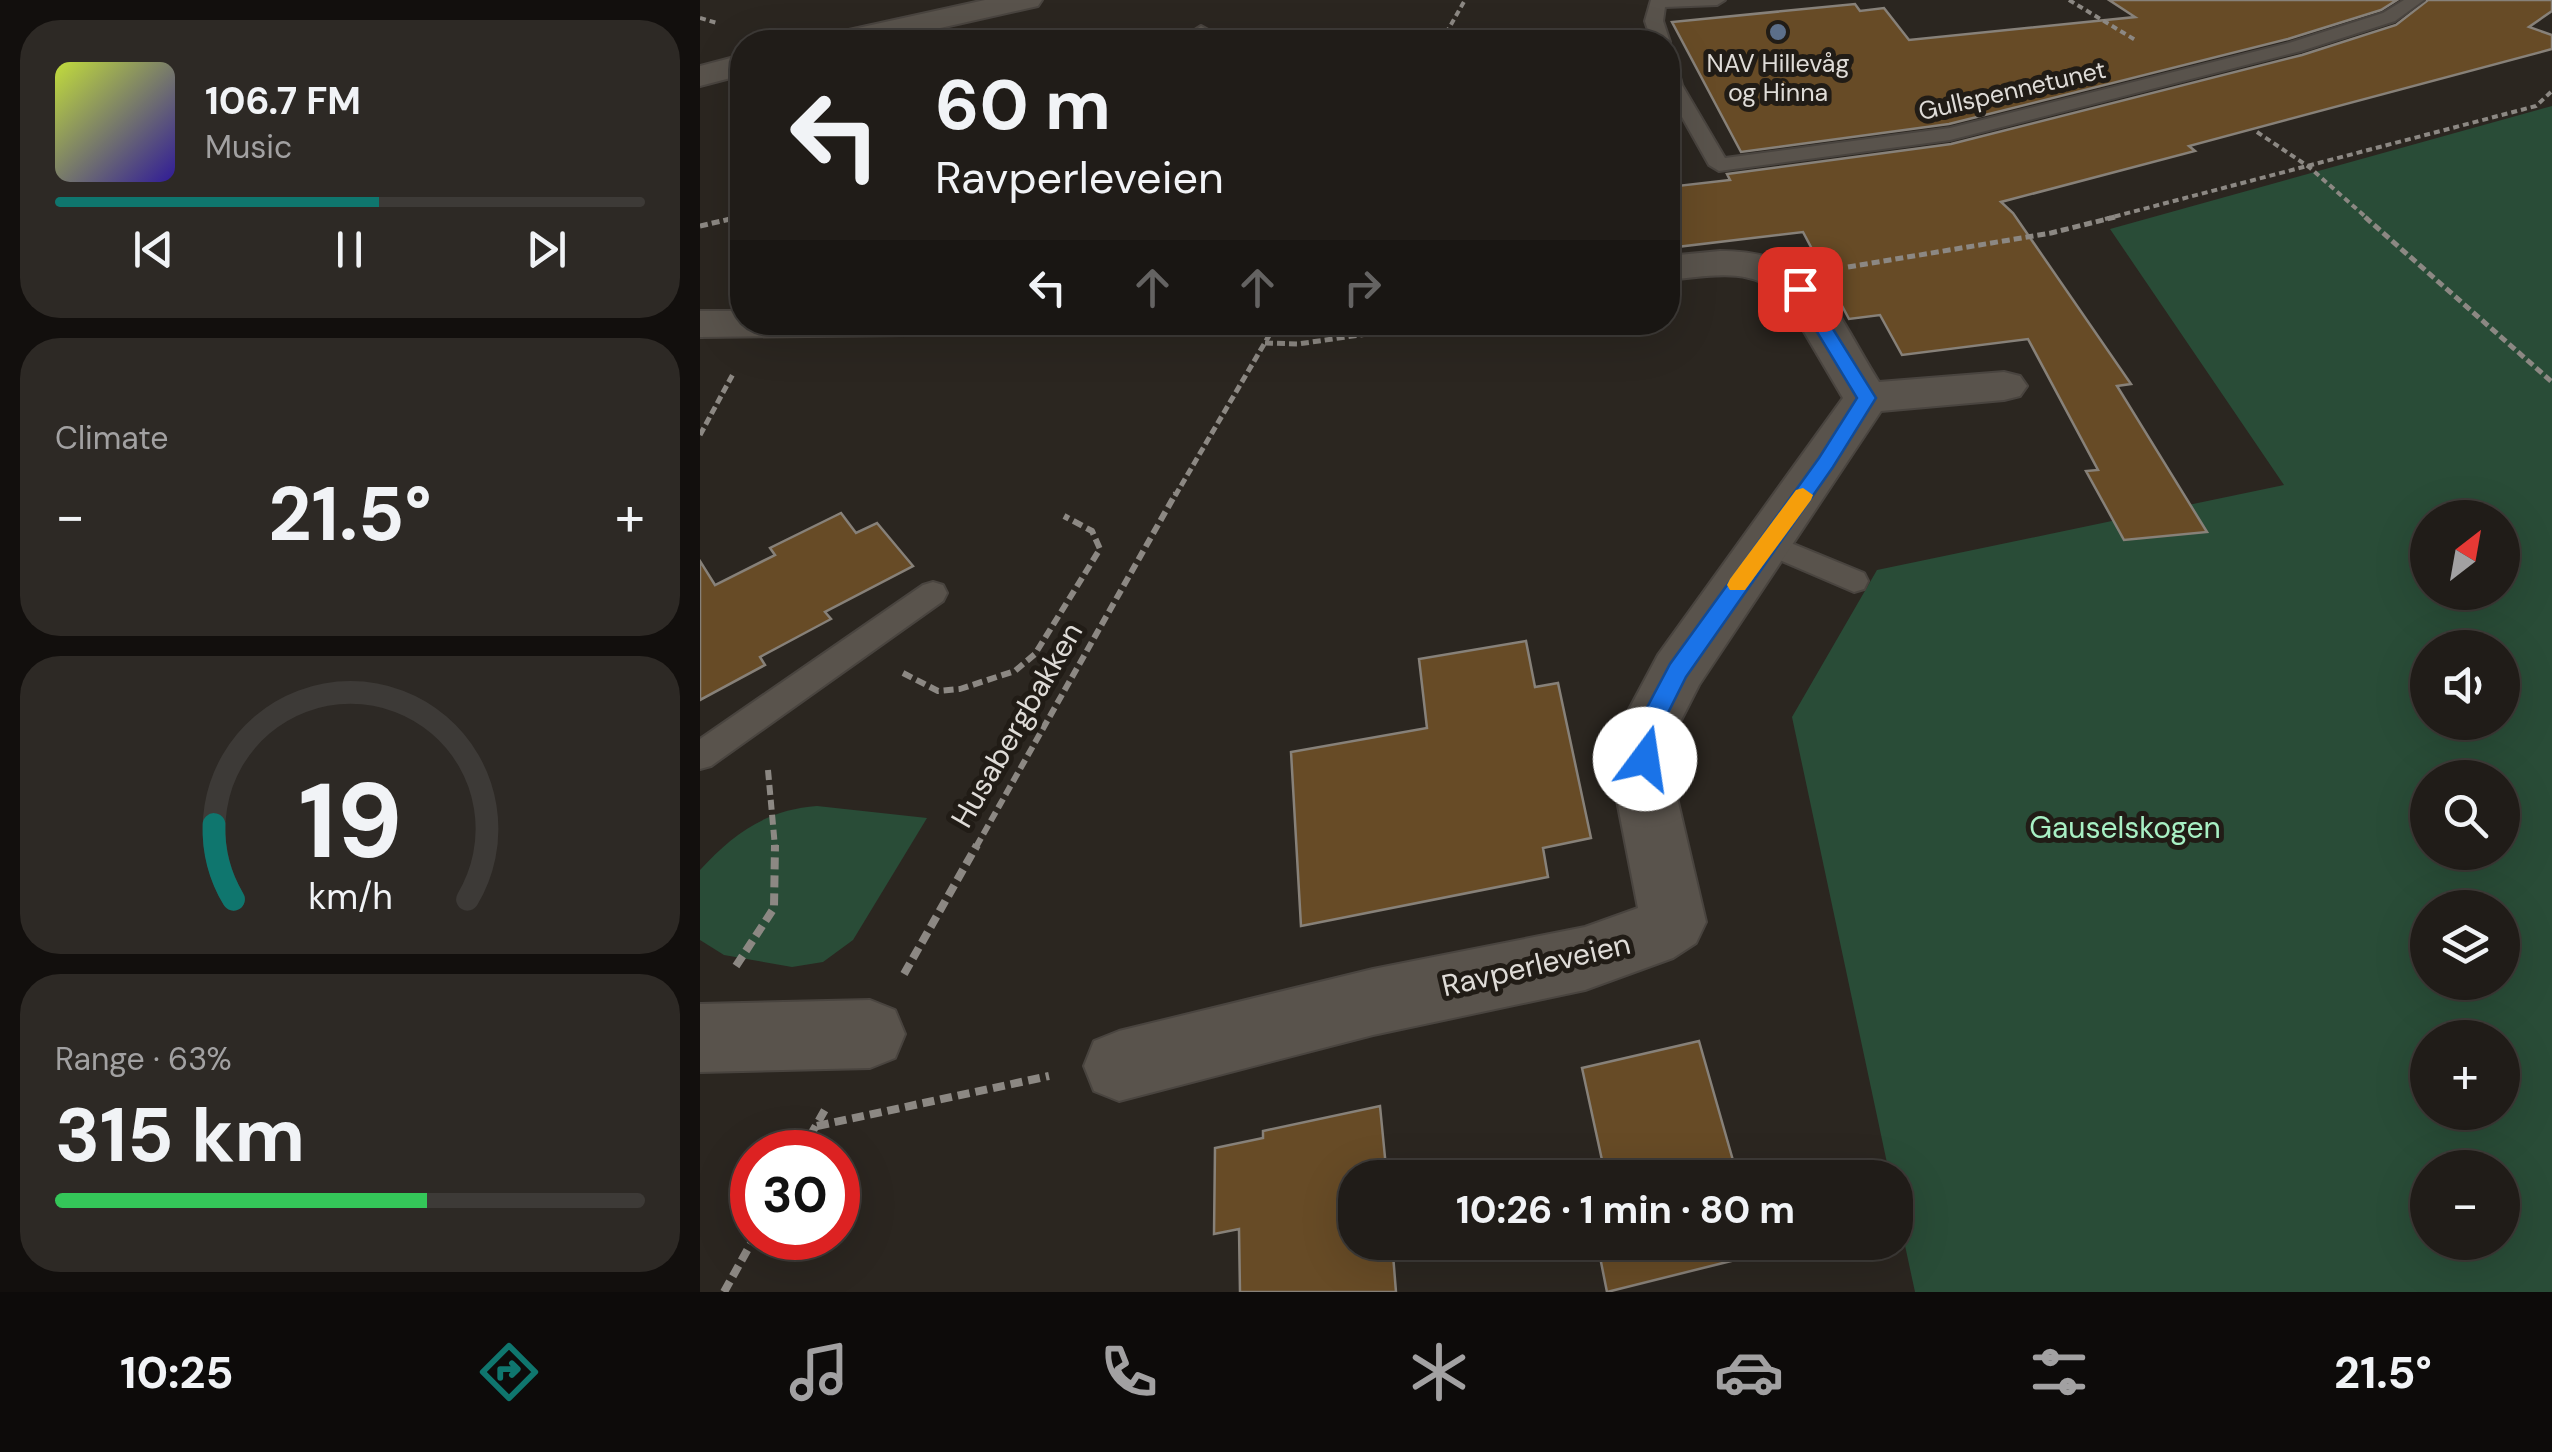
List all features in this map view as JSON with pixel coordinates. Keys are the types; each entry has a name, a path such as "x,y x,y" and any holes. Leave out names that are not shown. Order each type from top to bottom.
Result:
{"street":[{"path":"925,30 1027,0"},
{"path":"700,76 730,69"},
{"path":"1680,267 1720,262 1755,264 1787,274 1866,398 2004,386"},
{"path":"700,324 730,324"},
{"name":"Ravperleveien","path":"1120,1066 1288,1022 1571,960 1651,938 1673,922 1644,785 1646,732 1678,671 1866,398"},
{"path":"700,1038 870,1034"}],"lane":[{"path":"1657,30 1654,21 1658,2 1717,0"},
{"name":"Gullspennetunet","path":"1680,97 1720,166 1950,134 2353,30 2388,17 2416,0"},
{"path":"1769,544 1854,581"},
{"path":"700,756 933,592"}],"path":[{"path":"1447,30 1465,0"},
{"path":"2069,0 2170,60 2188,75"},
{"path":"1787,274 2050,233 2536,106 2552,91"},
{"path":"2257,132 2309,167 2552,382"},
{"path":"700,226 730,219"},
{"name":"Husabergbakken","path":"814,1130 1270,335"},
{"path":"1265,344 1298,344 1360,335"},
{"path":"858,647 938,690 960,690 1014,671 1034,654 1100,549 1098,537 1087,526 1064,516"},
{"path":"728,976 774,908 777,870 765,740 744,724"},
{"path":"816,1126 1046,1076 1120,1066"},
{"path":"724,1292 742,1260"}],"green space":[{"name":"Gauselskogen","path":"2552,106 2552,1292 1915,1292 1908,1260 1913,1260 1913,1160 1886,1160 1792,717 1877,570 2284,485 2110,229"},
{"path":"817,806 927,818 853,940 823,962 792,967 724,955 700,940 700,870 752,826 782,812"}],"building":[{"path":"2109,0 2397,0 2381,10 2288,39 1949,124 1741,152 1680,37 1680,30 1672,22 1855,4 1860,11 1884,8 1909,40 2135,17"},
{"path":"2428,0 2552,0 2552,11 2529,27 2552,35 2552,49 2189,146 2195,151 2001,202 2013,213 2131,384 2117,386 2207,532 2124,540 2086,471 2098,470 2028,339 1902,355 1880,315 1849,319 1803,232 1680,247 1680,186 1730,180 1727,174 1951,144 2302,55 2396,25"},
{"path":"841,513 856,533 877,523 913,566 825,612 831,619 760,657 765,665 700,700 700,561 715,585 775,555 770,548"},
{"path":"1526,641 1535,687 1558,683 1591,838 1543,848 1548,877 1301,926 1291,752 1427,728 1419,659"},
{"path":"1699,1041 1733,1160 1602,1160 1582,1068"},
{"path":"1380,1106 1385,1160 1338,1160 1338,1260 1393,1260 1396,1292 1240,1292 1239,1229 1214,1234 1215,1148 1263,1138 1263,1131"},
{"path":"1601,1260 1735,1260 1607,1292"}],"slow traffic":[{"path":"1738,585 1803,495"}],"place":[{"name":"NAV Hillevåg og Hinna","path":"1778,32"}],"route":[{"path":"1645,759 1646,732 1678,671 1826,462 1866,398 1800,289"}]}
